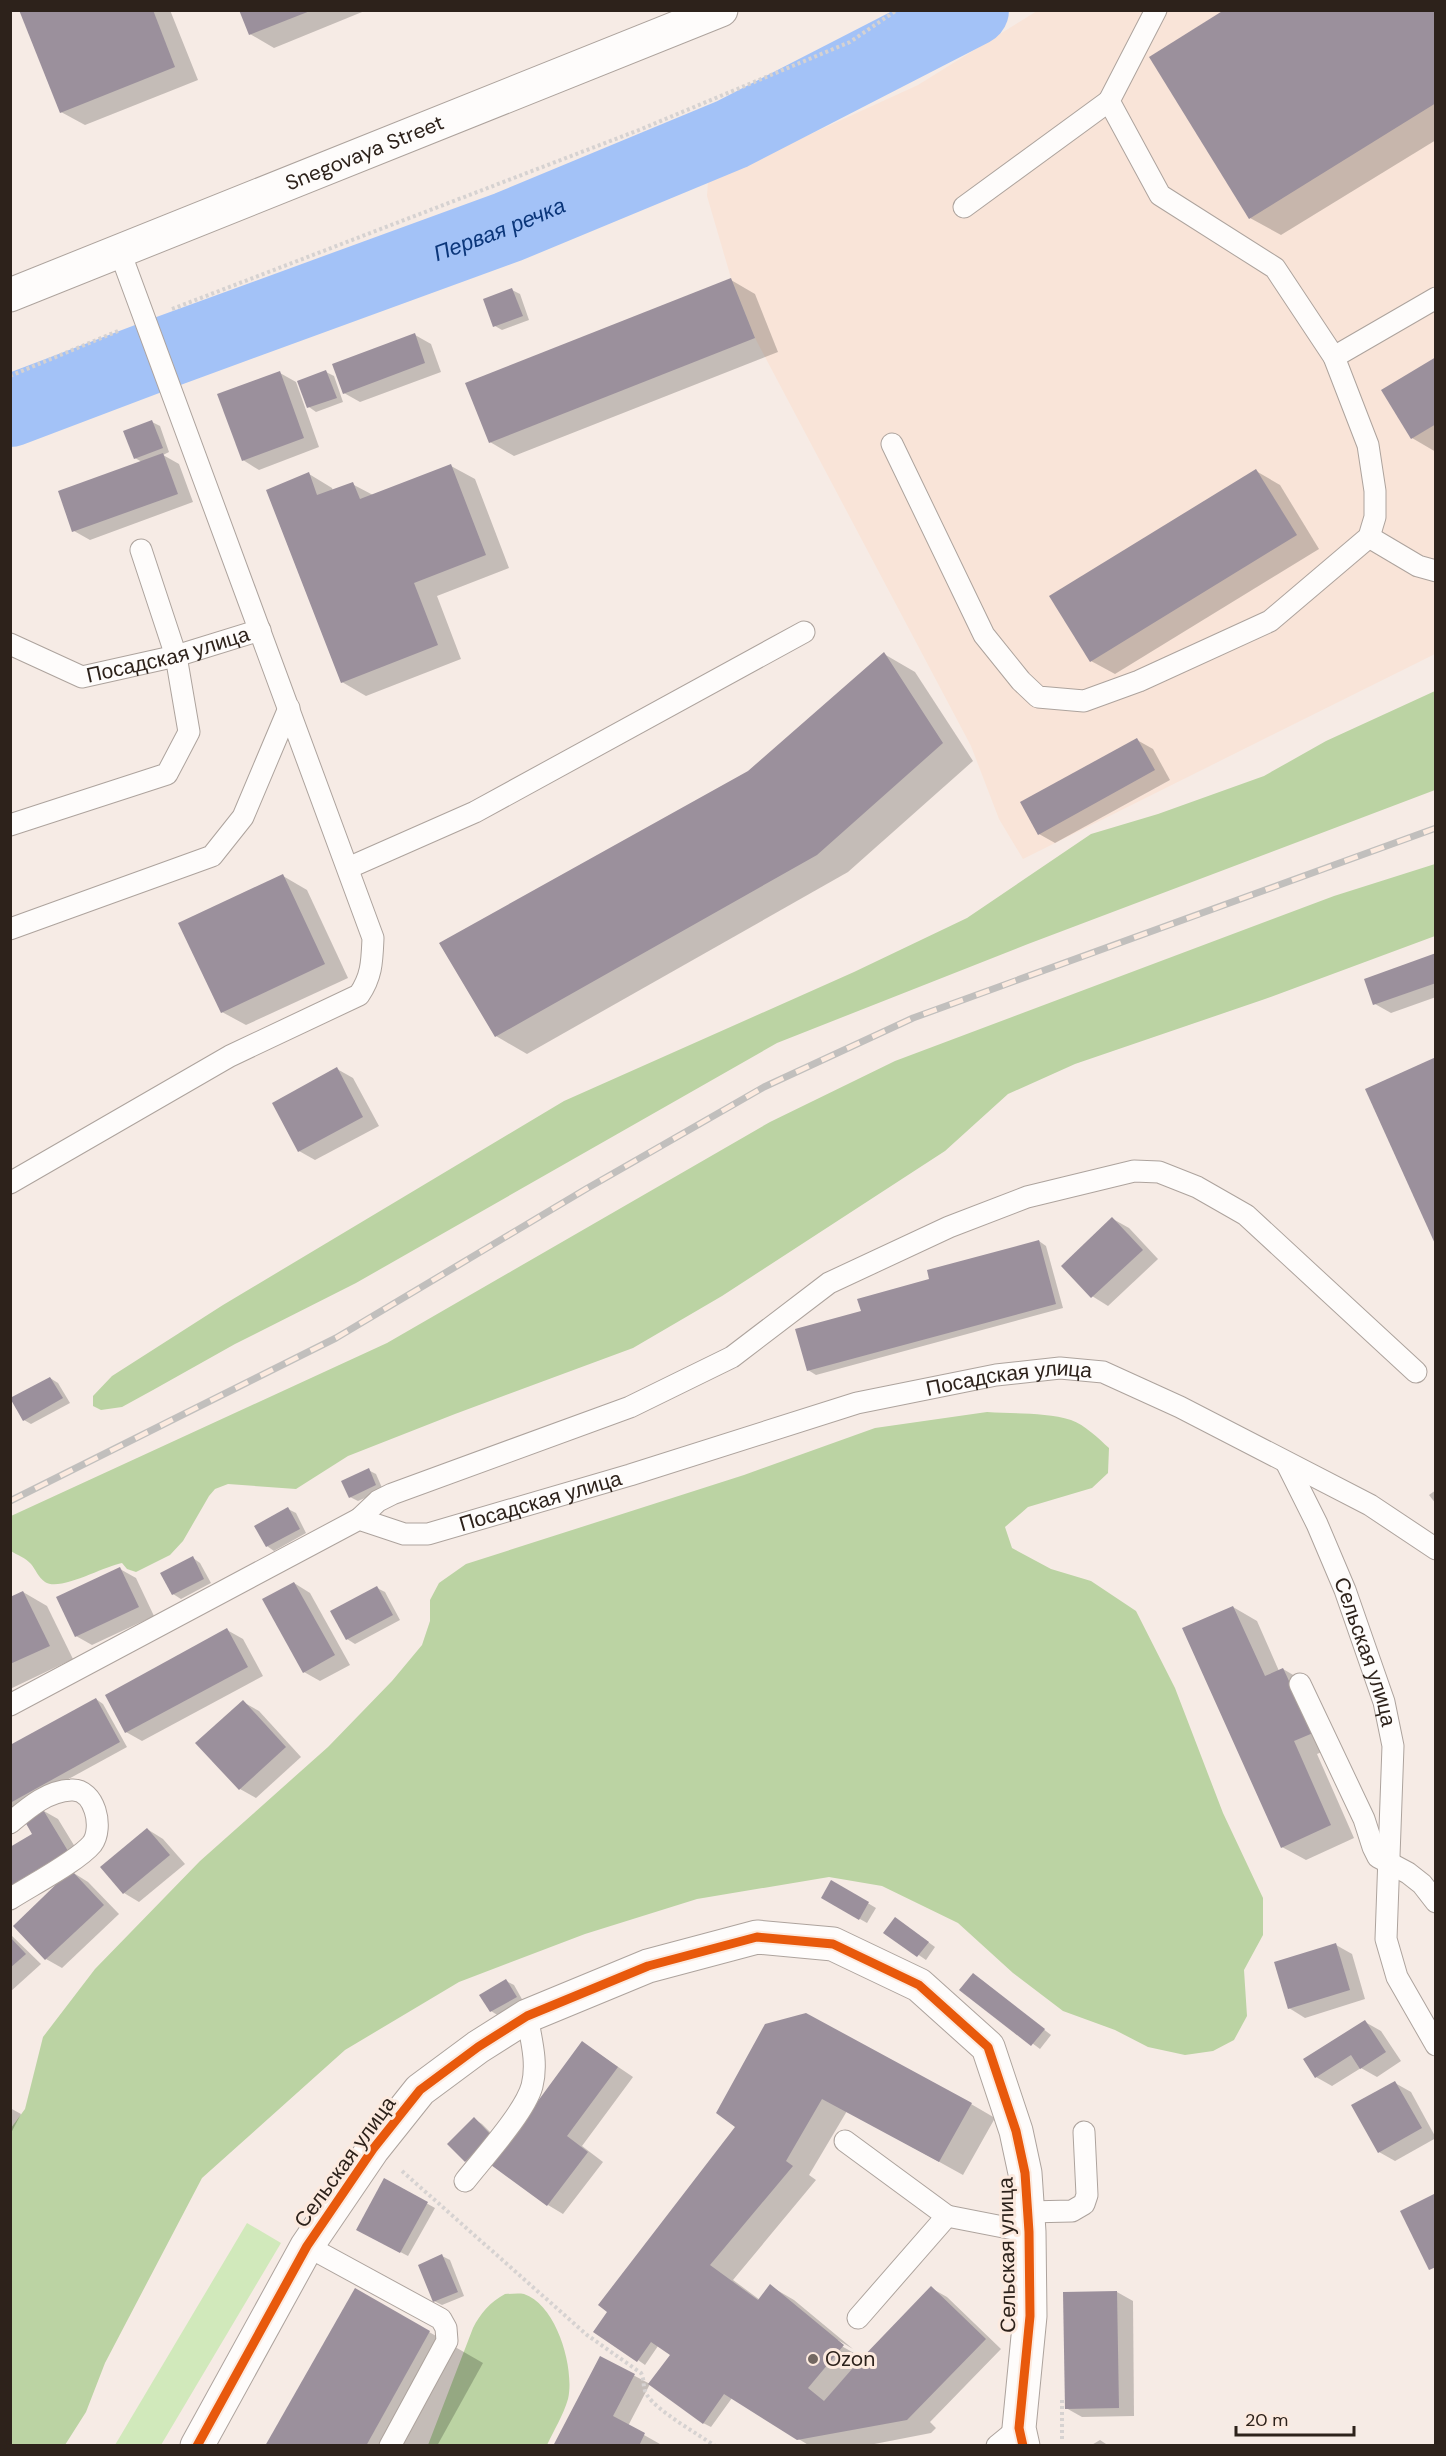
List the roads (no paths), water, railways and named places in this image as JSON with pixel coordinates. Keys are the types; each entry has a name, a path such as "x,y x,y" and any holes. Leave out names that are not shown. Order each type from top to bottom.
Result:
{"street":[{"name":"Snegovaya Street","path":"10,295 721,10"},
{"name":"Сельская улица","path":"197,2445 307,2246 373,2149 420,2090 527,2016 648,1966 757,1937 833,1944 919,1985 988,2046 1016,2131 1025,2173 1030,2316 1013,2440"}],"lane":[{"path":"964,207 1109,101 1156,10"},
{"path":"892,444 984,635 1021,681 1038,697 1084,700 1139,681 1270,621 1369,537 1375,517 1375,491 1368,445 1334,357 1275,268 1160,195 1109,101"},
{"path":"10,1183 230,1056 359,994 369,981 373,938 120,252"},
{"path":"1334,357 1436,298"},
{"path":"1369,537 1418,566 1436,571"},
{"path":"10,825 167,774 189,732 176,656 141,550"},
{"name":"Посадская улица","path":"10,644 82,677 176,656 260,630"},
{"path":"348,868 474,812 804,632"},
{"path":"10,928 212,856 243,817 288,708"},
{"path":"10,1705 359,1519 378,1501 392,1494 630,1407 732,1357 829,1283 949,1227 1027,1197 1134,1171 1159,1172 1197,1187 1246,1215 1416,1372"},
{"name":"Посадская улица","path":"359,1519 404,1534 428,1534 642,1472 857,1403 996,1375 1060,1368 1103,1372 1180,1407 1287,1464"},
{"path":"1287,1464 1370,1505 1436,1550"},
{"name":"Сельская улица","path":"1287,1464 1317,1524 1345,1590 1384,1702 1393,1746 1386,1939 1397,1977 1436,2045"},
{"path":"1300,1684 1364,1819 1372,1847 1378,1857 1415,1879 1436,1902"},
{"path":"10,1823 31,1805 60,1791 74,1789 88,1798 99,1821 92,1844 10,1899"},
{"path":"465,2181 525,2103 532,2086 534,2056 527,2016"},
{"path":"844,2141 947,2216 1028,2222 1072,2211 1084,2204 1087,2195 1084,2132"},
{"path":"858,2318 947,2216"},
{"path":"307,2246 441,2319 446,2328 447,2341 390,2445"}],"waterway":[{"name":"Первая речка","path":"10,411 508,227 732,134 973,10"}],"railway":[{"path":"10,1501 336,1338 586,1189 764,1087 913,1018 1436,828"}],"place":[{"name":"Ozon","path":"813,2359"}]}
